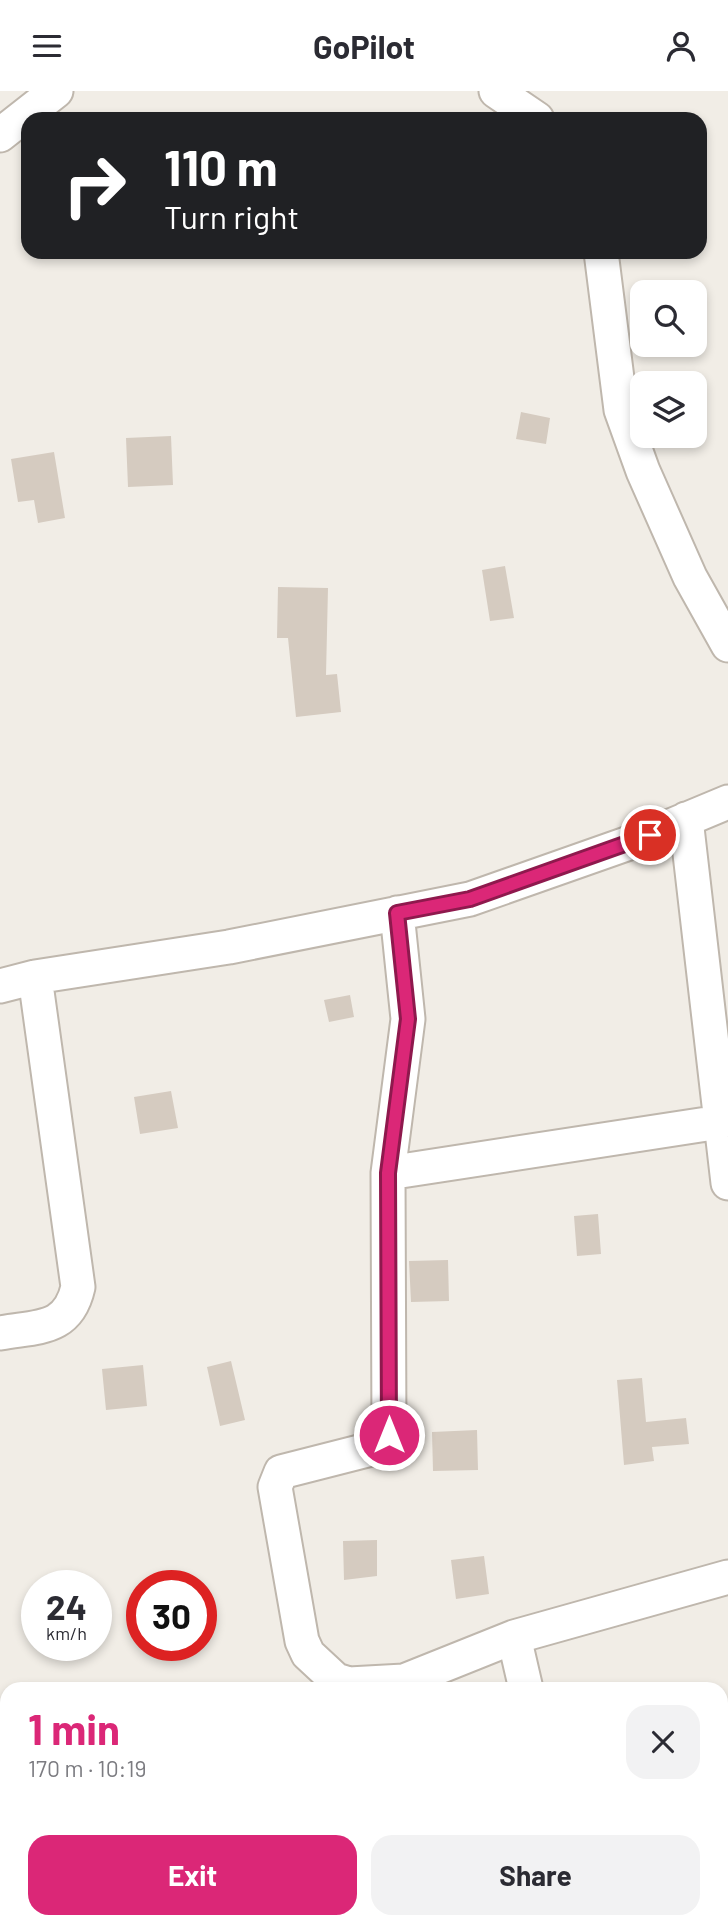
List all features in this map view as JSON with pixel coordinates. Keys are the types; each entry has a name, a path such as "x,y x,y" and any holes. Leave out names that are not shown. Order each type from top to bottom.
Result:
{"street":[{"path":"29,112 56,91"},
{"path":"496,91 527,112"},
{"path":"0,135 21,118"},
{"path":"602,259 621,410 643,471 690,577 728,645"},
{"path":"0,986 35,977 164,958 470,899 632,842 728,802"},
{"path":"686,819 728,1183"},
{"path":"343,1682 337,1680 308,1654 302,1641 275,1487 281,1472 379,1447 389,1435 388,1173 408,1019 397,913"},
{"path":"0,1333 59,1321 74,1307 78,1287 35,977"},
{"path":"388,1173 720,1122"},
{"path":"412,1682 514,1637 728,1577"},
{"path":"514,1637 524,1682"}],"building":[{"path":"521,412 550,418 546,444 516,439"},
{"path":"171,436 173,485 128,487 126,438"},
{"path":"54,452 65,518 38,523 34,500 18,502 11,459"},
{"path":"505,566 514,618 490,621 482,570"},
{"path":"278,587 328,588 326,675 337,674 341,712 296,717 288,638 277,638"},
{"path":"350,995 354,1017 329,1022 324,1000"},
{"path":"171,1091 178,1128 140,1134 134,1097"},
{"path":"598,1214 601,1254 577,1256 574,1216"},
{"path":"448,1260 449,1301 411,1302 409,1261"},
{"path":"231,1361 245,1420 220,1426 207,1367"},
{"path":"143,1365 147,1406 106,1410 102,1369"},
{"path":"642,1378 646,1422 686,1418 689,1444 652,1447 654,1461 624,1465 617,1380"},
{"path":"477,1430 478,1470 433,1471 432,1432"},
{"path":"377,1540 377,1576 344,1580 343,1541"},
{"path":"484,1556 489,1594 456,1599 451,1560"}],"route":[{"path":"389,1435 388,1173 408,1019 397,913 470,899 650,835"}]}
